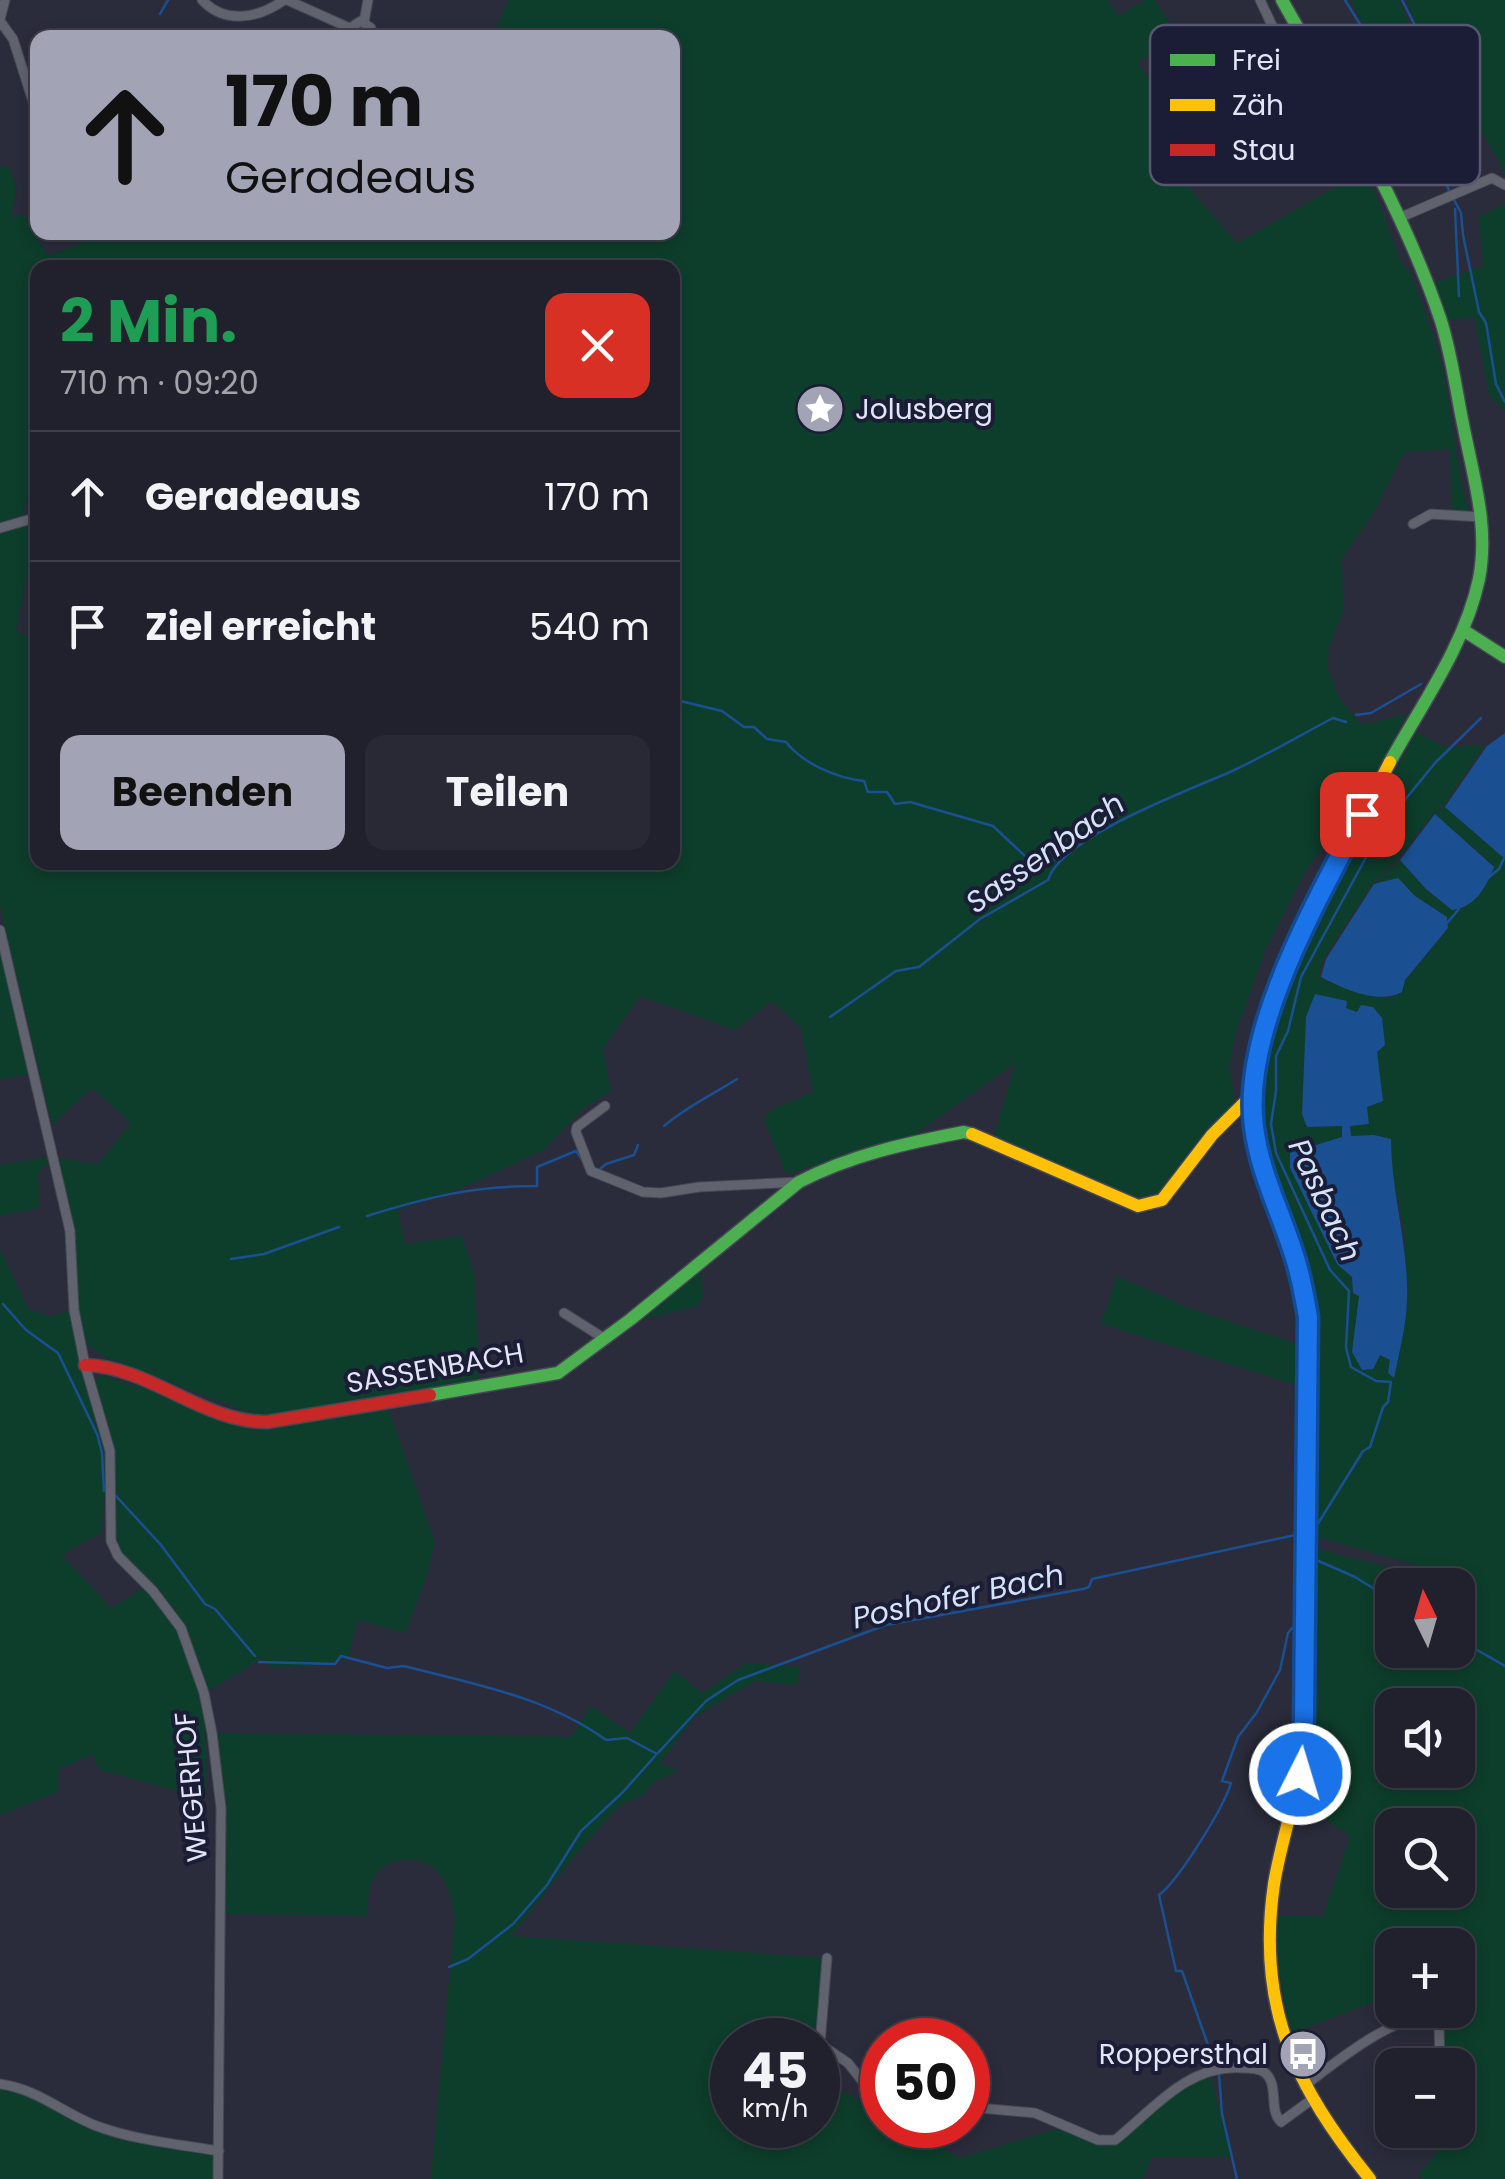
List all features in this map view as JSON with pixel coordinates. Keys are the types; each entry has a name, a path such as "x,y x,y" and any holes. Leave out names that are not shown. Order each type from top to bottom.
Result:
{"main road":[{"path":"1282,0 1296,25"},
{"path":"1370,2179 1311,2100 1285,2036 1276,1995 1270,1929 1275,1880 1294,1808 1303,1751 1308,1317 1297,1264 1260,1158 1251,1096 1260,1042 1288,966 1334,868 1463,630 1482,571 1482,517 1441,322 1383,185"},
{"path":"1463,630 1478,636 1505,657"},
{"name":"SASSENBACH","path":"85,1365 118,1370 238,1420 268,1422 558,1372 605,1339 799,1182 822,1170 893,1146 964,1132 992,1140 1138,1206 1152,1205 1162,1200 1212,1135 1251,1096"}],"street":[{"path":"5,0 0,20 13,39 30,92"},
{"path":"202,0 222,14 242,17 266,13 285,0 347,30"},
{"path":"364,22 368,0"},
{"path":"1260,0 1272,25"},
{"path":"354,30 355,24 364,22"},
{"path":"364,22 372,30"},
{"path":"1480,183 1492,178 1505,185"},
{"path":"1399,218 1475,185"},
{"path":"1414,524 1431,514 1482,517"},
{"path":"0,528 30,519"},
{"name":"WEGERHOF","path":"0,930 70,1231 74,1310 110,1451 109,1519 113,1548 181,1628 204,1693 212,1733 221,1808 218,2179"},
{"name":"SASSENBACH","path":"605,1106 576,1126 590,1171 603,1178 643,1192 661,1193 782,1180 799,1182"},
{"path":"564,1314 605,1339"},
{"path":"827,1958 820,2044 848,2063 860,2078"},
{"path":"1304,2086 1373,2038 1422,2016 1434,2018 1439,2026 1440,2048"},
{"path":"990,2109 1035,2112 1098,2140 1114,2140 1174,2089 1219,2070 1256,2069 1267,2075 1275,2116 1281,2122 1311,2100"},
{"path":"0,2084 29,2089 111,2131 218,2151"}],"green space":[{"path":"509,0 1108,0 1118,16 1145,0 1155,0 1171,25 1150,25 1150,54 1137,63 1150,78 1150,185 1190,185 1237,243 1339,185 1372,185 1435,341 1469,513 1452,511 1450,449 1404,452 1376,509 1341,560 1344,610 1329,647 1328,669 1341,701 1362,725 1407,714 1376,772 1306,870 1265,951 1236,1033 1229,1067 1235,1100 1161,1192 1135,1198 994,1135 1016,1063 910,1138 786,1174 764,1120 769,1111 813,1092 801,1028 772,1001 735,1030 640,996 603,1049 611,1091 584,1108 544,1150 460,1189 398,1210 405,1244 462,1236 474,1273 480,1382 260,1417 107,1358 83,1342 75,1310 80,1360 104,1451 105,1486 101,1533 62,1555 111,1608 145,1587 180,1636 191,1661 203,1712 206,1799 100,1770 92,1755 59,1769 58,1792 0,1815 0,1250 29,1310 50,1316 74,1310 74,1263 54,1158 98,1164 131,1123 92,1088 52,1125 0,906 0,166 9,168 17,189 11,217 23,214 30,226 30,240 38,240 48,256 91,240 680,240 680,30 520,30 496,26"},
{"path":"1351,0 1399,0 1410,25 1363,25"},
{"path":"1406,0 1505,0 1505,173 1480,129 1480,25 1416,25"},
{"path":"1505,204 1505,411 1489,395 1474,317 1447,321 1433,283 1483,266 1479,217"},
{"path":"1416,732 1445,747 1485,745 1443,806 1434,813 1373,883 1324,958 1319,977 1378,998 1391,998 1448,929 1447,917 1415,896 1398,878 1374,884 1400,860 1452,910 1465,908 1494,866 1435,814 1445,807 1505,859 1505,2179 1421,2179 1418,2175 1441,2148 1475,2148 1475,2048 1440,2048 1439,2028 1475,2028 1475,1928 1375,1928 1375,2001 1292,2033 1279,1961 1276,1916 1323,1916 1350,1837 1302,1801 1311,1706 1311,1548 1393,1568 1375,1568 1375,1668 1475,1668 1475,1568 1426,1568 1311,1535 1313,1314 1263,1148 1259,1093 1281,997 1299,951","holes":["1347,1002 1346,1008 1358,1012 1377,1052 1383,1101 1366,1107 1369,1124 1350,1125 1351,1136 1374,1135 1387,1163 1402,1223 1406,1285 1394,1377 1391,1361 1380,1355 1362,1370 1352,1352 1359,1296 1353,1293 1352,1277 1337,1264 1290,1168 1291,1153 1342,1137 1343,1126 1307,1127 1303,1094 1313,1062"]},
{"path":"0,948 29,1074 0,1079"},
{"path":"49,1157 50,1162 38,1173 39,1208 0,1216 0,1165"},
{"path":"700,1269 703,1297 697,1306 633,1322"},
{"path":"1117,1276 1189,1308 1304,1346 1302,1387 1101,1324"},
{"path":"101,1375 175,1398 227,1421 387,1405 435,1542 426,1579 405,1633 358,1620 348,1658 272,1668 263,1658 208,1691 184,1627 121,1556 112,1531 114,1459 92,1384"},
{"path":"747,1663 801,1667 797,1685 755,1681 694,1717 660,1763 679,1771 654,1782 643,1795 619,1806 511,1936 827,1958 821,2018 710,2018 710,2148 840,2148 840,2090 860,2102 860,2148 942,2148 960,2158 1067,2126 1098,2140 1115,2140 1154,2103 1210,2072 1231,2157 1152,2157 1143,2179 431,2179 455,1919 446,1883 431,1866 402,1860 376,1874 370,1887 367,1916 226,1914 224,1813 215,1733 571,1737 591,1706 630,1733 675,1671 703,1693"},
{"path":"0,2087 16,2089 87,2125 212,2154 216,2158 216,2179 0,2179"}],"water":[{"path":"1505,733 1505,859 1445,807 1487,746"},
{"path":"1435,814 1494,867 1474,900 1452,910 1400,860"},
{"path":"1398,878 1415,896 1447,917 1448,928 1405,980 1402,992 1372,996 1321,977 1326,959 1374,884"},
{"path":"1315,994 1347,1001 1346,1008 1357,1012 1361,1005 1373,1007 1382,1018 1385,1045 1377,1052 1383,1101 1367,1107 1369,1124 1350,1126 1351,1136 1391,1139 1407,1281 1405,1320 1394,1378 1388,1373 1390,1360 1380,1355 1373,1369 1362,1370 1352,1352 1359,1296 1353,1293 1352,1277 1337,1264 1290,1168 1290,1153 1342,1137 1342,1126 1307,1127 1302,1114 1306,1017"}],"waterway":[{"path":"160,14 168,0"},
{"path":"1345,0 1361,25"},
{"path":"1402,0 1415,25"},
{"path":"1447,185 1449,191"},
{"path":"1453,198 1461,213 1496,384 1505,402"},
{"name":"Pasbach","path":"1455,209 1459,296"},
{"name":"Sassenbach","path":"1356,715 1371,713 1421,684"},
{"path":"680,701 722,711 744,727 754,727 767,739 786,742 821,769 864,781 868,792 887,792 895,804 910,802 993,826 1026,857 1059,860"},
{"name":"Sassenbach","path":"830,1017 896,971 919,967 980,919 1048,880 1058,864 1100,832 1243,766 1333,718 1346,722"},
{"name":"Pasbach","path":"1314,1530 1363,1451 1370,1447 1388,1402 1391,1382 1376,1381 1351,1367 1346,1348 1349,1291 1330,1270 1276,1153 1271,1124 1276,1056 1288,1031 1301,977 1382,828 1435,763 1481,718"},
{"path":"1488,878 1499,869 1505,856"},
{"path":"1448,922 1459,909"},
{"name":"Sassenbach","path":"664,1126 737,1079"},
{"name":"Sassenbach","path":"600,1169 634,1155 638,1145"},
{"name":"Sassenbach","path":"367,1216 451,1194 537,1186 537,1167 576,1151 583,1161"},
{"path":"231,1259 264,1254 339,1227"},
{"name":"Poshofer Bach","path":"3,1304 26,1330 58,1353 97,1434 104,1491"},
{"name":"Poshofer Bach","path":"116,1496 161,1545 205,1604 215,1609 255,1656"},
{"name":"Poshofer Bach","path":"259,1662 335,1664 341,1656 387,1668 404,1666 535,1702 606,1740 627,1738 657,1754 706,1701 738,1680 886,1625 1083,1589 1089,1587 1092,1579 1295,1535"},
{"name":"Pasbach","path":"1314,1549 1316,1625"},
{"path":"1314,1559 1375,1589"},
{"name":"Pasbach","path":"1215,2065 1182,1971 1176,1971 1159,1895 1189,1859 1220,1809 1231,1783 1222,1781 1238,1737 1280,1670 1288,1633 1293,1627"},
{"path":"1475,1649 1505,1666"},
{"path":"449,1967 468,1959 513,1924 547,1885 581,1831 655,1756"},
{"name":"Pasbach","path":"1219,2074 1222,2114 1237,2179"}],"traffic: fast":[{"path":"1282,0 1296,25"},
{"path":"1382,185 1425,276 1448,345 1479,504 1482,541 1479,579 1464,627 1390,762"},
{"path":"1463,630 1505,657"},
{"path":"430,1395 558,1373 631,1319 799,1182 880,1151 964,1132 972,1134"}],"traffic: slow":[{"path":"1254,1130 1253,1077 1270,1016 1314,908 1390,762"},
{"path":"972,1134 1138,1206 1162,1200 1212,1135 1251,1096"},
{"path":"1305,1657 1304,1745 1274,1884 1271,1969 1287,2043 1302,2077 1321,2111 1370,2179"}],"traffic: jam":[{"path":"1254,1130 1300,1281 1310,1344 1305,1657"},
{"path":"85,1365 132,1375 243,1420 267,1422 430,1395"}],"place":[{"name":"Jolusberg","path":"820,409"},
{"name":"Roppersthal","path":"1303,2054"}],"route":[{"path":"1300,1774 1310,1344 1297,1264 1260,1158 1251,1096 1260,1042 1288,966 1362,814"}]}
